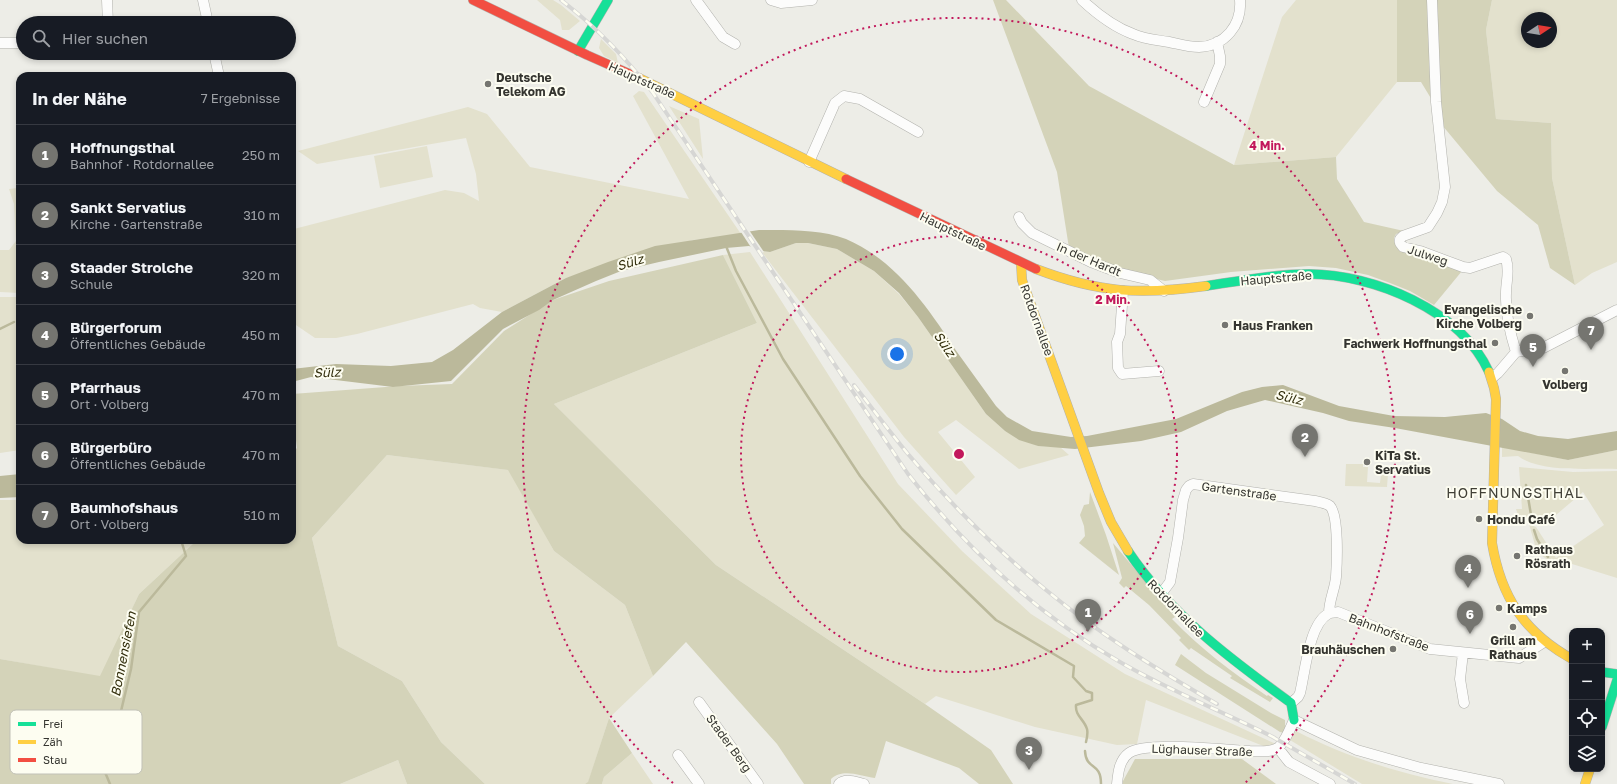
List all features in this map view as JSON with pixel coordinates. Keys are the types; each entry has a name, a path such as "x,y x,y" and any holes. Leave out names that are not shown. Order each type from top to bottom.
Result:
{"main road":[{"name":"Hauptstraße","path":"474,0 578,51 660,88 809,162 1021,263 1068,281 1123,292 1164,291 1297,274 1336,276 1364,282 1407,298 1447,322 1460,332 1478,354 1492,378 1496,392 1492,532 1493,554 1500,578 1509,600 1524,621 1544,642 1562,655 1569,658"},
{"path":"578,51 608,0"},
{"name":"Rotdornallee","path":"1021,263 1022,280 1116,532 1137,565 1161,594 1206,638 1291,703"},
{"path":"1605,672 1617,674"},
{"path":"1605,718 1617,680"},
{"path":"1291,703 1294,720"},
{"path":"1585,784 1589,772"}],"street":[{"path":"107,0 108,16"},
{"path":"203,0 206,16"},
{"path":"696,0 722,37 735,44"},
{"path":"771,0 781,2 812,0"},
{"path":"1082,0 1118,27 1134,35 1194,47 1207,46 1228,35 1239,17 1240,0"},
{"name":"Julweg","path":"1432,0 1436,102 1445,187 1442,202 1428,227 1403,236 1400,239 1400,243 1403,247 1420,251 1463,267 1470,268 1503,257 1506,259 1509,270 1506,294 1508,321 1516,352"},
{"path":"1204,102 1220,64 1217,42"},
{"path":"0,43 16,43"},
{"path":"216,60 218,72"},
{"path":"809,162 836,104 844,96 860,99 918,132"},
{"name":"In der Hardt","path":"1019,217 1022,223 1032,233 1091,262 1120,273 1150,280 1164,291"},
{"path":"1123,292 1118,342 1118,368 1122,374 1159,371"},
{"path":"1492,378 1516,352 1543,348 1617,310"},
{"name":"Gartenstraße","path":"1161,594 1170,582 1173,572 1183,500 1189,486 1193,484 1315,501 1330,506 1334,514 1336,525 1336,577 1329,604 1329,613"},
{"name":"Bahnhofstraße","path":"1329,613 1338,612 1430,649 1519,658 1544,642"},
{"path":"1291,703 1300,693 1311,642 1316,627 1329,613"},
{"path":"1463,653 1460,679 1464,703"},
{"name":"Stader Berg","path":"699,702 758,784"},
{"path":"1330,784 1289,762 1278,748 1287,735 1294,720 1357,750 1421,768 1500,784"},
{"name":"Lüghauser Straße","path":"1117,784 1122,762 1128,754 1139,749 1170,747 1263,751 1278,748"},
{"path":"678,755 699,784"},
{"path":"839,784 842,781 864,784"}],"shaded area":[{"path":"537,0 553,0 580,21 569,30 562,30 560,20"},
{"path":"1296,0 1397,0 1397,82 1336,157 1234,165 1282,17"},
{"path":"1492,0 1617,0 1617,262 1592,273 1575,285 1552,178 1551,123 1496,119 1486,30"},
{"path":"601,39 616,54 618,63 604,56 599,48"},
{"path":"639,91 644,92 741,234 693,240 566,278 502,312 480,308 473,304 336,338 315,338 296,325 296,228 445,190 464,193 479,201 476,174 466,138 317,164 298,151 468,107 487,114 530,167 689,199 633,96"},
{"path":"669,106 699,119 703,159"},
{"path":"427,146 433,177 380,188 374,156"},
{"path":"16,188 16,241 14,204 9,189"},
{"path":"16,241 16,293 0,292 0,250 9,250"},
{"path":"796,243 808,243 837,249 874,271 899,294 918,317 986,414 1005,431 1038,446 1060,447 1069,455 1019,469 956,420 938,432 975,477 956,495 904,437 761,251 770,252"},
{"path":"750,252 898,484 962,551 1031,614 1125,674 1276,744 1266,747 1146,700 1137,744 1117,745 1035,727 936,696 925,704 716,565 554,404 757,323 723,255"},
{"path":"0,297 16,297 16,451 0,453"},
{"path":"1502,447 1568,460 1617,450 1617,469 1565,468 1539,465 1518,456 1502,457"},
{"path":"387,455 509,470 554,551 625,605 653,676 609,718 588,783 485,784 441,742 402,681 338,646 312,538"},
{"path":"1346,464 1363,464 1363,467 1368,467 1367,482 1380,483 1381,474 1388,474 1387,487 1345,486"},
{"path":"1519,467 1573,472 1617,471 1617,578 1556,559 1549,561 1537,552 1529,524 1536,527 1556,558 1604,525 1583,492 1543,526 1540,521 1518,515 1516,509 1522,509"},
{"path":"0,500 16,500 16,544 193,544 139,594 101,677 0,659"},
{"path":"1296,731 1334,749 1373,763 1412,775 1453,784 1362,784 1290,740 1289,736"},
{"path":"632,753 653,784 602,784 604,777"},
{"path":"398,760 407,784 340,784"}],"green space":[{"path":"993,0 1006,0 1089,86 1234,165 1336,157 1337,179 1364,222 1404,231 1396,234 1394,238 1394,242 1401,251 1462,271 1434,305 1410,291 1390,283 1368,275 1336,268 1309,266 1231,272 1165,281 1111,268 1069,248 1057,172"},
{"path":"1397,0 1427,0 1432,100 1421,82 1397,82"},
{"path":"1435,0 1492,0 1486,30 1496,119 1551,123 1552,178 1575,285 1550,268 1538,225 1497,191 1442,125"},
{"path":"723,255 757,323 554,404 716,565 925,704 991,750 1013,784 979,784 959,768 886,741 875,778 846,773 831,779 831,784 804,784 777,744 686,642 653,676 625,605 554,551 508,470 387,455 312,538 338,646 402,681 441,742 485,784 407,784 398,760 340,784 0,784 0,659 100,676 139,594 193,544 296,544 296,394 399,386 452,384 504,331 553,300 609,281"},
{"path":"1090,492 1119,575 1079,543 1085,536 1084,526 1080,515 1084,505 1089,504"},
{"path":"1113,543 1175,617 1172,619 1218,660 1267,696 1268,695 1273,698 1270,702 1230,678 1232,676 1191,648 1189,650 1179,640 1181,638 1149,605 1126,586 1124,588 1119,583 1122,578"},
{"path":"1181,654 1206,673 1285,720 1284,733 1280,732 1175,665"},
{"path":"609,718 632,753 604,777 602,784 585,784 588,782"},
{"path":"1135,759 1242,759 1276,784 1123,784 1123,781"}],"water":[{"name":"Sülz","path":"759,230 825,233 846,239 864,248 881,260 910,287 935,319 996,406 1007,417 1032,431 1071,437 1087,436 1176,419 1242,392 1262,387 1283,385 1339,406 1394,416 1445,417 1486,413 1502,419 1520,431 1538,436 1568,439 1617,431 1617,450 1568,460 1349,421 1323,413 1265,400 1227,411 1181,432 1141,441 1075,449 1038,446 1019,440 1005,431 986,414 918,317 899,293 874,271 837,249 808,243 796,243 770,252 761,251 749,246 726,248 621,271 553,300 539,310 503,329 451,381 393,387 311,377 296,381 296,369 336,364 391,366 432,362 453,350 502,312 566,278 655,246"},
{"path":"16,474 16,497 0,498 0,476"}],"pier":[{"path":"749,230 764,252 761,253 752,249 741,232"}],"waterway":[{"path":"726,246 736,271 783,359 860,476 902,529 996,620 1074,666 1073,677 1086,691 1092,693 1092,700 1076,705 1078,715 1087,729 1086,742"},
{"path":"0,329 14,322"},
{"path":"1526,485 1531,515"},
{"path":"1534,530 1537,539 1548,557"},
{"name":"Bonnensiefen","path":"121,710 131,669 139,612 186,556 182,544"},
{"path":"1085,751 1088,761 1099,772 1101,784"},
{"name":"Bonnensiefen","path":"106,774 110,784"}],"railway":[{"path":"561,0 610,44 653,93 908,474 930,501 979,554 1005,578 1060,623 1120,662 1139,673 1275,738"},
{"path":"854,385 924,473 957,508 1009,558 1046,590 1087,622 1151,665 1217,704"},
{"path":"1271,736 1355,784"}],"traffic: fast":[{"path":"578,51 608,0"},
{"path":"1206,286 1257,278 1309,274 1334,276 1360,281 1387,289 1412,300 1437,314 1458,331 1476,350 1489,372"},
{"path":"1128,551 1163,595 1202,634 1245,669 1291,703 1294,720"},
{"path":"1605,672 1617,674"},
{"path":"1605,718 1617,680"}],"traffic: slow":[{"path":"639,78 846,179"},
{"path":"1021,263 1022,280 1099,493 1111,522 1128,551"},
{"path":"1036,269 1080,283 1120,290 1160,291 1206,286"},
{"path":"1489,372 1496,399 1492,543 1496,562 1502,580 1517,611 1528,625 1541,637 1569,657"},
{"path":"1585,784 1589,772"}],"traffic: jam":[{"path":"473,0 587,55 639,78"},
{"path":"846,179 1036,269"}],"place":[{"name":"Deutsche Telekom AG","path":"488,84"},
{"name":"Evangelische Kirche Volberg","path":"1530,316"},
{"name":"Haus Franken","path":"1225,325"},
{"name":"Fachwerk Hoffnungsthal","path":"1495,343"},
{"name":"Baumhofshaus","path":"1591,350"},
{"name":"Pfarrhaus","path":"1533,367"},
{"name":"Volberg","path":"1565,371"},
{"name":"Sankt Servatius","path":"1305,457"},
{"name":"KiTa St. Servatius","path":"1367,462"},
{"name":"Hondu Café","path":"1479,519"},
{"name":"Rathaus Rösrath","path":"1517,556"},
{"name":"Bürgerforum","path":"1468,588"},
{"name":"Kamps","path":"1499,608"},
{"name":"Grill am Rathaus","path":"1513,627"},
{"name":"Hoffnungsthal","path":"1088,632"},
{"name":"Bürgerbüro","path":"1470,634"},
{"name":"Brauhäuschen","path":"1393,649"},
{"name":"Staader Strolche","path":"1029,770"}],"district":[{"name":"HOFFNUNGSTHAL","path":"1515,492"}]}
